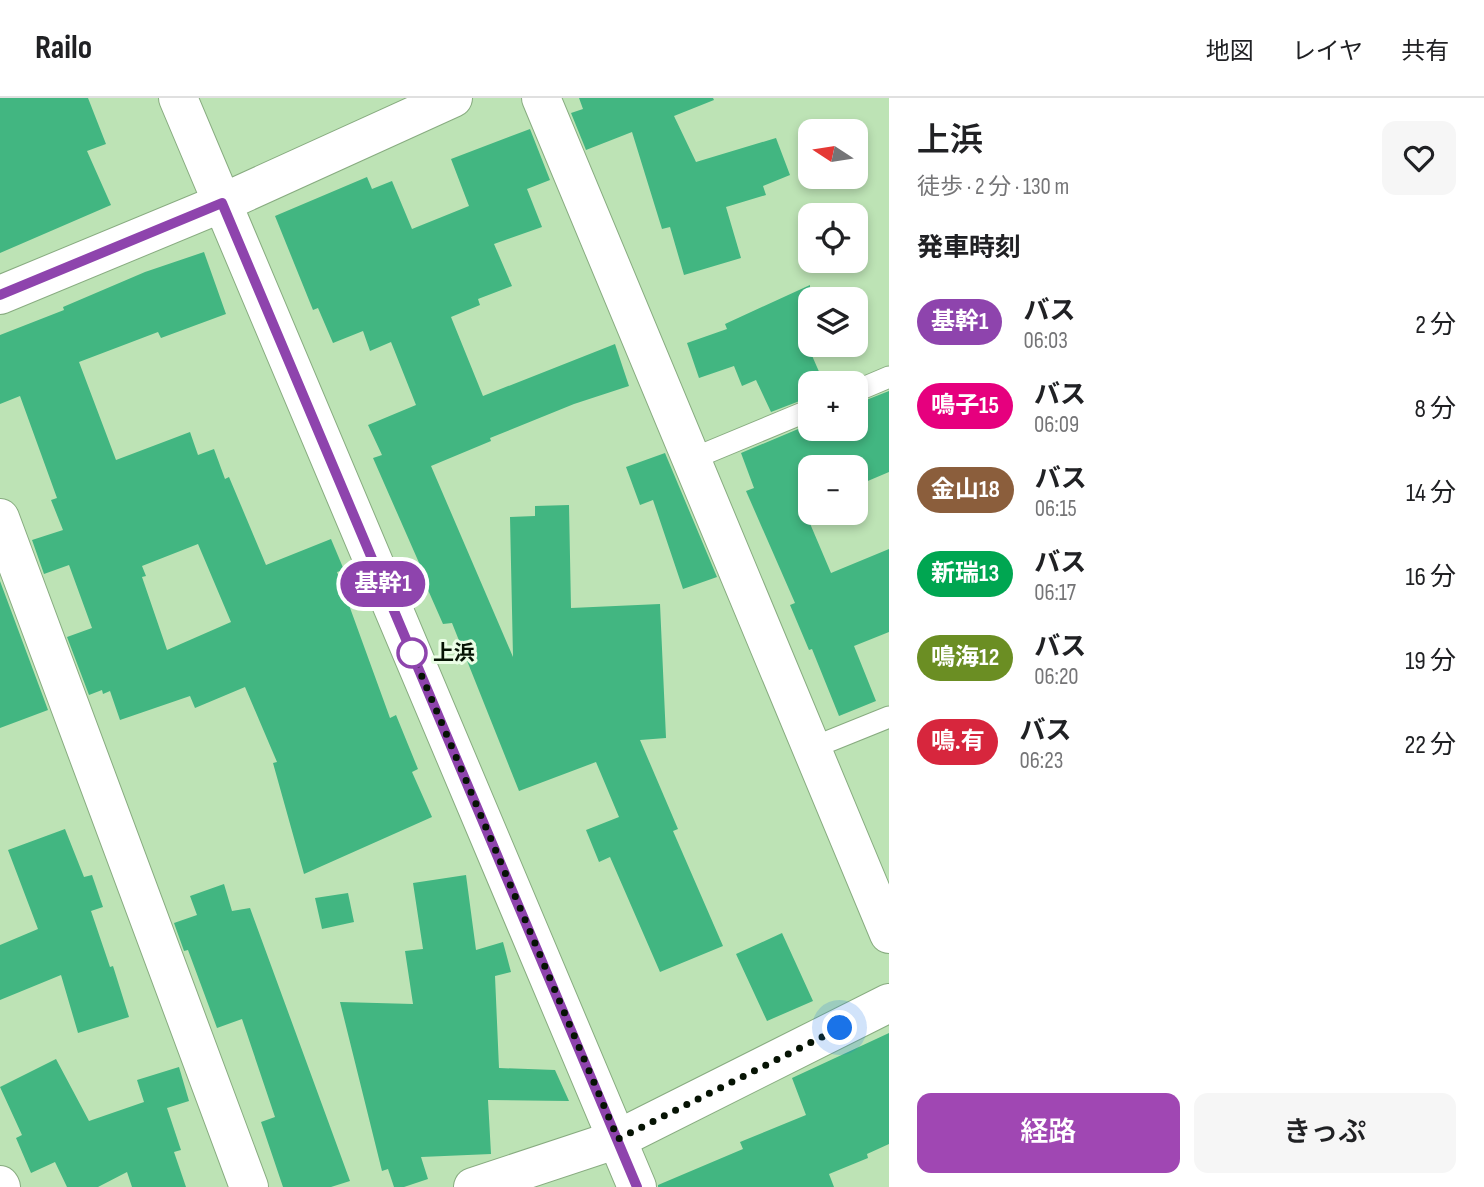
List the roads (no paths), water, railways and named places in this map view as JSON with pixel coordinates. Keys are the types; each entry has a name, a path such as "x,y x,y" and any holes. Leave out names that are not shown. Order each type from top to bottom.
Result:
{"street":[{"path":"178,98 637,1187"},
{"path":"0,295 222,203 453,98"},
{"path":"541,98 889,934"},
{"path":"0,518 249,1187"},
{"path":"473,1187 618,1139 889,1003"}],"lane":[{"path":"868,386 889,377"},
{"path":"692,459 798,415"},
{"path":"812,748 889,717"}],"place":[{"name":"上浜","path":"412,653"}]}
